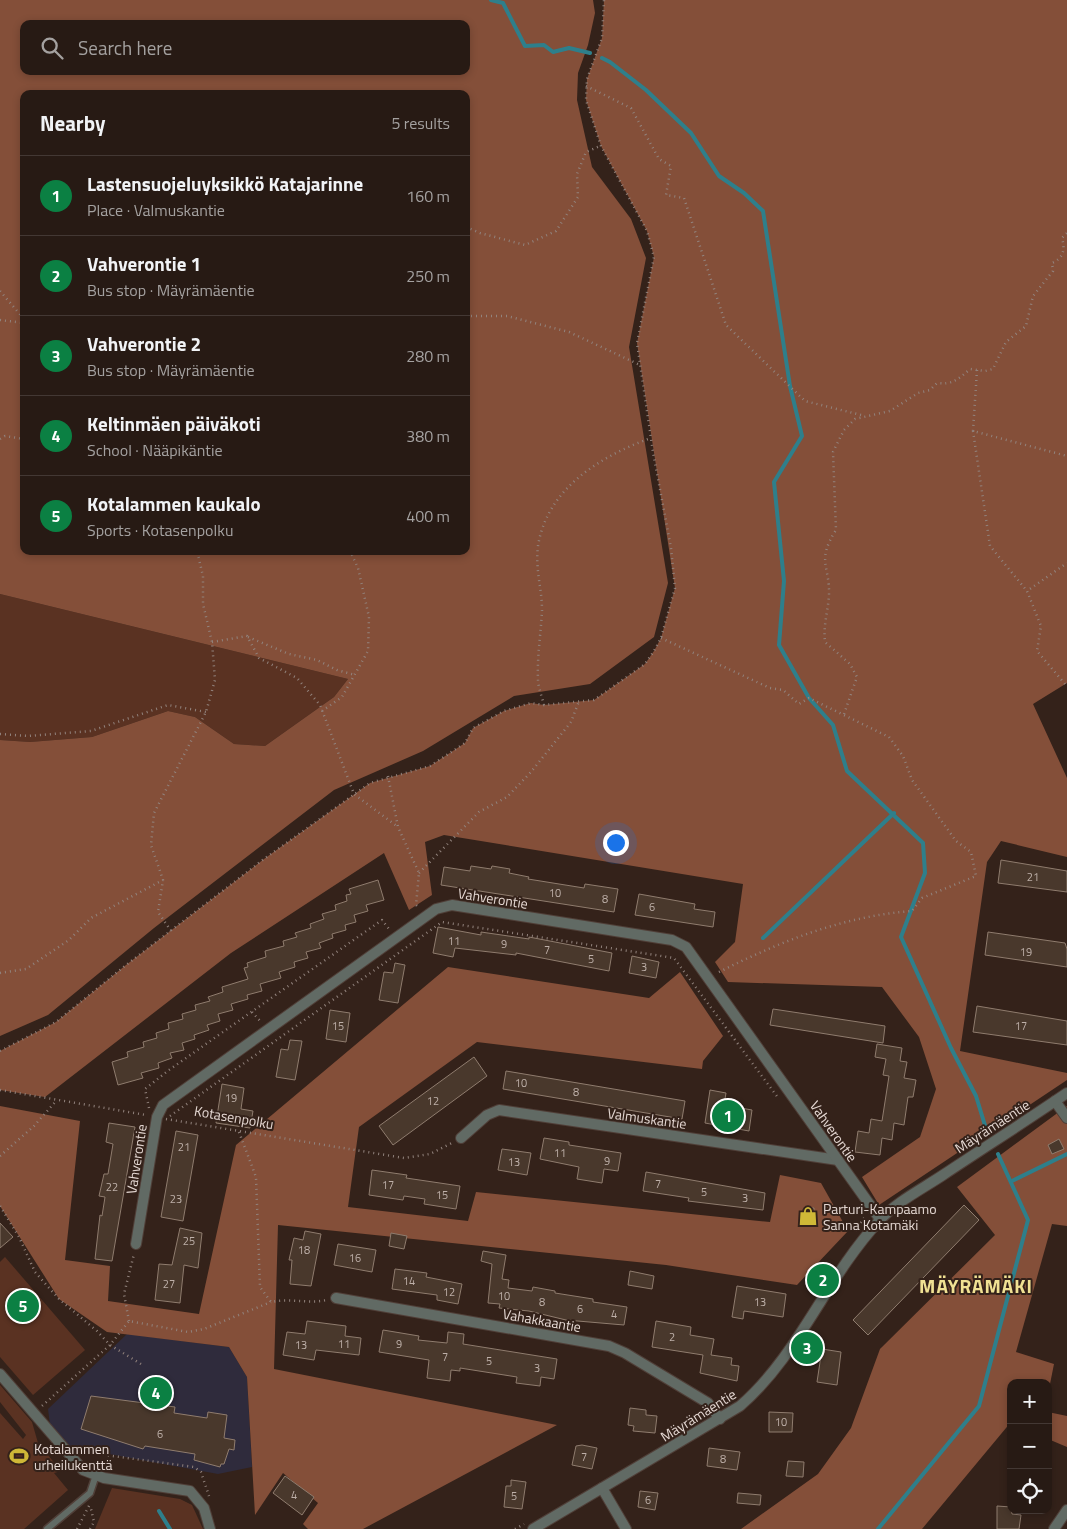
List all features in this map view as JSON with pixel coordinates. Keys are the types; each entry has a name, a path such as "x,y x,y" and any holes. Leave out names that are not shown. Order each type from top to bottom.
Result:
{"street":[{"name":"Vahverontie","path":"136,1244 158,1118 163,1105 429,914 443,906 452,905 672,940 686,947 880,1219"},
{"name":"Mäyrämäentie","path":"532,1524 602,1488 740,1406 757,1392 784,1359 861,1241 880,1219 906,1199 1067,1093"},
{"path":"1055,1101 1067,1118"},
{"name":"Valmuskantie","path":"461,1138 487,1115 499,1110 838,1160"},
{"name":"Vahakkaantie","path":"336,1298 609,1346 625,1353 708,1402 720,1419"},
{"path":"0,1374 71,1459 83,1470 100,1476 190,1491 204,1508 210,1529"},
{"path":"602,1488 626,1529"},
{"path":"1054,1529 1067,1510"}],"lane":[{"path":"47,1529 90,1493 100,1476"}],"path":[{"path":"0,1051 56,1022 264,859 370,783 388,776 430,766 465,743 473,728 504,711 531,703 544,705 594,700 645,664 661,638 676,588 637,344 654,257 647,231 601,146 586,100 587,79 602,38 604,0"},
{"path":"586,86 631,108 659,159 671,166 666,195 684,198 726,325 805,401 867,416"},
{"path":"470,229 525,245 556,231 578,197 577,174 586,152 601,146"},
{"path":"844,714 856,677 850,664 825,642 823,627 828,614 829,594 824,558 830,540 836,530 834,452 844,430 855,419 890,411 918,393 930,390 937,383 948,384 960,379 970,369 993,369 1006,342 1026,326 1033,296 1053,271 1052,263 1058,261 1065,249 1062,238 1067,233"},
{"path":"0,291 20,314"},
{"path":"470,316 508,316 569,332 640,365"},
{"path":"0,320 20,323"},
{"path":"977,370 973,431 990,546 1027,591 1041,626 1037,652 1065,684"},
{"path":"973,431 1067,456"},
{"path":"0,439 5,436 20,438"},
{"path":"544,705 538,680 542,608 537,576 538,545 548,516 572,480 621,449 651,438"},
{"path":"171,931 158,912 163,880 151,845 154,812 206,712 215,680 212,642 203,604 203,576 198,555"},
{"path":"322,711 342,697 368,651 369,617 358,568 352,555"},
{"path":"1027,591 1067,562"},
{"path":"212,642 247,636 288,654 316,660 337,670 355,675"},
{"path":"247,636 259,658 297,678 320,705 354,794 398,827"},
{"path":"661,638 770,688 783,690 799,704 809,698 888,737 902,756 912,780 956,841 971,852 976,876 922,898 912,911 877,913 814,931 762,951 708,977"},
{"path":"419,873 479,812 506,797 530,772 571,722 579,701"},
{"path":"0,734 28,736 91,731 168,706 206,712"},
{"path":"388,776 398,827 419,873 416,906 429,914"},
{"path":"0,973 26,968 68,940 91,918 163,880"},
{"path":"396,938 382,920 169,1070 145,1089 158,1118 442,922 674,958 783,1104"},
{"name":"Kotasenpolku","path":"0,1090 239,1132 404,1158 430,1154 461,1138"},
{"path":"0,1156 34,1126 57,1100"},
{"path":"239,1132 256,1178 260,1287 271,1302"},
{"path":"0,1206 19,1237 35,1272 58,1299 97,1331 110,1345 141,1364"},
{"path":"854,1232 872,1210"},
{"path":"33,1414 110,1345 129,1321 124,1294 136,1244"},
{"path":"129,1321 188,1332 204,1330 271,1302 281,1300 318,1302 336,1298"},
{"path":"98,1454 194,1467 201,1472 212,1504"},
{"path":"90,1493 94,1522 90,1529"},
{"path":"77,1529 91,1508"},
{"path":"515,1529 532,1524"}],"shaded area":[{"path":"0,0 593,0 595,13 588,45 578,73 577,100 592,167 631,219 646,258 629,347 668,583 654,637 590,684 514,696 423,751 334,790 154,928 48,1015 0,1036 0,740 30,742 92,737 168,711 195,717 234,744 265,746 334,697 348,679 0,594"},
{"path":"604,0 1067,0 1067,683 1033,704 1067,778 1067,857 1001,841 987,862 960,1051 1067,1073 1067,1080 879,1205 862,1177 920,1137 936,1089 919,1037 882,987 728,982 715,962 735,942 743,884 444,835 425,842 432,895 409,910 384,853 231,953 45,1097 0,1090 0,1051 56,1022 126,965 264,859 370,783 430,766 465,743 473,728 504,711 531,703 544,705 594,700 645,664 654,651 661,638 675,588 637,343 654,257 647,231 601,146 586,100 587,79 602,38"},
{"path":"0,594 348,679 334,697 265,746 234,744 195,717 168,711 92,737 30,742 0,740"},
{"path":"448,967 649,998 680,972 723,1036 703,1061 702,1069 477,1042 359,1127 348,1207 468,1221 476,1192 770,1222 780,1175 821,1183 848,1231 797,1285 666,1265 278,1225 274,1369 557,1425 363,1529 308,1529 303,1524 318,1503 283,1473 255,1515 247,1377 229,1347 107,1332 59,1299 0,1206 0,1106 80,1121 65,1260 110,1266 108,1301 199,1314 236,1145"},
{"path":"1067,1106 1067,1226 1052,1224 1016,1352 1054,1364 1051,1379 1007,1379 1007,1427 922,1529 741,1529 818,1474 851,1428 880,1349 995,1235 957,1187"},
{"path":"5,1257 85,1350 33,1395 0,1357 0,1262"},
{"path":"127,1334 229,1347 247,1377 252,1467 218,1474 71,1447 50,1425 48,1409"},
{"name":"Kotalammen urheilukenttä","path":"0,1385 32,1422 38,1443 61,1471 54,1473 68,1490 24,1529 0,1529 0,1413 23,1439 26,1435 0,1402"},
{"path":"1052,1413 1067,1416 1067,1447 1052,1441"},
{"path":"112,1488 180,1499 192,1505 203,1529 95,1529"}],"building":[{"path":"1001,860 1067,871 1067,892 998,883"},
{"path":"471,866 491,869 492,866 510,869 509,873 529,877 528,879 584,888 585,884 618,889 614,912 441,885 444,867 470,871"},
{"path":"378,880 384,900 366,905 368,911 354,915 356,922 345,925 346,930 332,934 333,938 319,943 321,948 306,952 308,958 294,962 295,967 279,972 281,978 260,984 262,991 247,995 248,999 231,1004 233,1010 218,1014 220,1021 207,1025 209,1030 194,1035 195,1039 182,1043 184,1050 170,1053 172,1058 158,1063 159,1068 141,1073 143,1078 118,1085 112,1062 128,1057 127,1052 144,1047 143,1042 157,1038 156,1033 169,1029 168,1023 183,1019 182,1014 196,1010 195,1005 210,1001 208,997 223,992 222,987 248,979 244,968 248,967 247,963 266,957 265,951 284,946 283,941 297,937 295,933 311,928 310,924 324,919 322,914 336,910 335,905 347,901 346,895 351,894 349,889"},
{"path":"639,894 695,904 694,909 715,912 713,927 635,915"},
{"path":"438,927 481,935 481,932 529,939 529,937 612,953 609,971 516,953 516,955 455,948 453,957 433,953"},
{"path":"988,932 1065,943 1067,967 985,955"},
{"path":"632,956 659,962 656,978 629,973"},
{"path":"395,963 405,965 398,1003 379,1000 384,972 393,973"},
{"path":"977,1006 1067,1021 1067,1045 973,1032"},
{"path":"773,1009 885,1026 883,1043 770,1025"},
{"path":"330,1010 350,1013 346,1042 326,1039"},
{"path":"290,1040 302,1041 295,1080 276,1077 281,1049 288,1050"},
{"path":"877,1044 902,1048 900,1061 907,1062 904,1078 916,1080 913,1097 908,1097 904,1125 894,1123 892,1140 882,1138 880,1155 855,1152 858,1131 869,1133 871,1119 882,1121 889,1076 883,1075 886,1059 875,1057"},
{"path":"474,1057 487,1076 393,1145 379,1126"},
{"path":"506,1071 685,1101 682,1119 503,1089"},
{"path":"222,1084 244,1088 241,1109 253,1111 250,1128 216,1123"},
{"path":"710,1090 726,1093 724,1105 752,1110 749,1131 705,1123"},
{"path":"109,1123 135,1127 112,1261 95,1259 100,1215 102,1216 105,1197 99,1196 104,1174 108,1174 113,1144 106,1142"},
{"path":"176,1131 198,1135 183,1221 161,1217"},
{"path":"544,1138 569,1142 569,1145 621,1153 618,1171 604,1169 602,1183 577,1179 579,1167 540,1159"},
{"path":"1059,1139 1064,1149 1052,1154 1048,1145"},
{"path":"502,1149 531,1153 527,1175 498,1170"},
{"path":"372,1170 407,1175 406,1178 460,1186 456,1209 424,1204 425,1199 404,1196 403,1200 369,1195"},
{"path":"646,1172 765,1193 763,1210 688,1201 689,1198 643,1191"},
{"path":"964,1205 979,1220 868,1335 853,1320"},
{"name":"Parturi-Kampaamo Sanna Kotamäki","path":"804,1208 814,1208 813,1224 803,1223"},
{"path":"0,1223 13,1237 0,1248"},
{"path":"180,1228 202,1233 198,1268 184,1265 180,1303 155,1300 159,1264 172,1265"},
{"path":"305,1231 321,1234 311,1286 290,1284 292,1260 289,1260 294,1238 303,1240"},
{"path":"391,1233 407,1236 404,1249 389,1246"},
{"path":"338,1244 376,1250 372,1272 334,1265"},
{"path":"483,1251 506,1255 502,1279 509,1280 508,1288 532,1291 533,1287 555,1291 555,1293 593,1299 593,1302 627,1307 624,1325 566,1320 529,1311 499,1308 500,1304 488,1303 492,1264 481,1261"},
{"path":"395,1269 427,1273 426,1277 462,1284 458,1304 437,1300 437,1295 392,1289"},
{"path":"630,1271 654,1276 652,1289 628,1285"},
{"path":"737,1286 786,1294 783,1317 744,1311 743,1319 732,1317"},
{"path":"307,1321 346,1326 345,1336 361,1338 359,1355 316,1350 314,1360 283,1355 287,1332 305,1334"},
{"path":"656,1321 691,1327 690,1335 714,1339 711,1355 732,1358 731,1365 739,1366 737,1381 700,1373 703,1355 652,1347"},
{"path":"383,1330 419,1336 418,1340 447,1343 448,1332 464,1334 463,1344 557,1359 554,1379 541,1377 540,1386 516,1383 517,1377 460,1368 460,1371 451,1370 450,1381 427,1378 429,1360 379,1352"},
{"path":"822,1349 841,1352 837,1385 817,1382"},
{"path":"91,1396 175,1407 174,1413 207,1418 208,1412 227,1415 224,1438 235,1440 234,1450 229,1449 224,1464 221,1464 220,1467 194,1460 195,1454 145,1446 143,1449 81,1429"},
{"path":"630,1408 646,1410 646,1415 657,1416 655,1433 633,1431 634,1426 628,1425"},
{"path":"769,1412 793,1413 792,1432 769,1432"},
{"path":"582,1445 597,1448 592,1469 572,1465 576,1446"},
{"path":"709,1448 740,1452 737,1470 707,1466"},
{"path":"788,1461 804,1462 803,1477 786,1476"},
{"path":"285,1476 314,1497 302,1515 273,1493"},
{"path":"511,1480 526,1482 522,1509 504,1507 506,1486 511,1486"},
{"path":"640,1491 658,1493 655,1510 638,1507"},
{"path":"738,1493 761,1495 760,1505 737,1503"},
{"path":"997,1506 1007,1507 1007,1514 1021,1515 1019,1529 997,1529"}],"waterway":[{"path":"491,0 503,3 525,46 544,45 553,52 569,48 590,53"},
{"path":"602,58 646,90 691,133 719,176 744,193 763,211 790,386 802,436 774,482 784,581 779,645 809,698 833,725 847,771 923,843 925,873 901,937 951,1048 976,1096 987,1132"},
{"path":"763,938 894,813"},
{"path":"878,1529 979,1406 1028,1220 998,1154"},
{"path":"1012,1181 1067,1154"},
{"path":"159,1511 170,1529"}],"place":[{"name":"Lastensuojeluyksikkö Katajarinne","path":"728,1116"},
{"name":"Parturi-Kampaamo Sanna Kotamäki","path":"808,1216"},
{"name":"Vahverontie 1","path":"823,1280"},
{"name":"Kotalammen kaukalo","path":"23,1306"},
{"name":"Vahverontie 2","path":"807,1348"},
{"name":"Keltinmäen päiväkoti","path":"156,1393"},
{"name":"Kotalammen urheilukenttä","path":"19,1456"}],"district":[{"name":"MÄYRÄMÄKI","path":"976,1285"}]}
